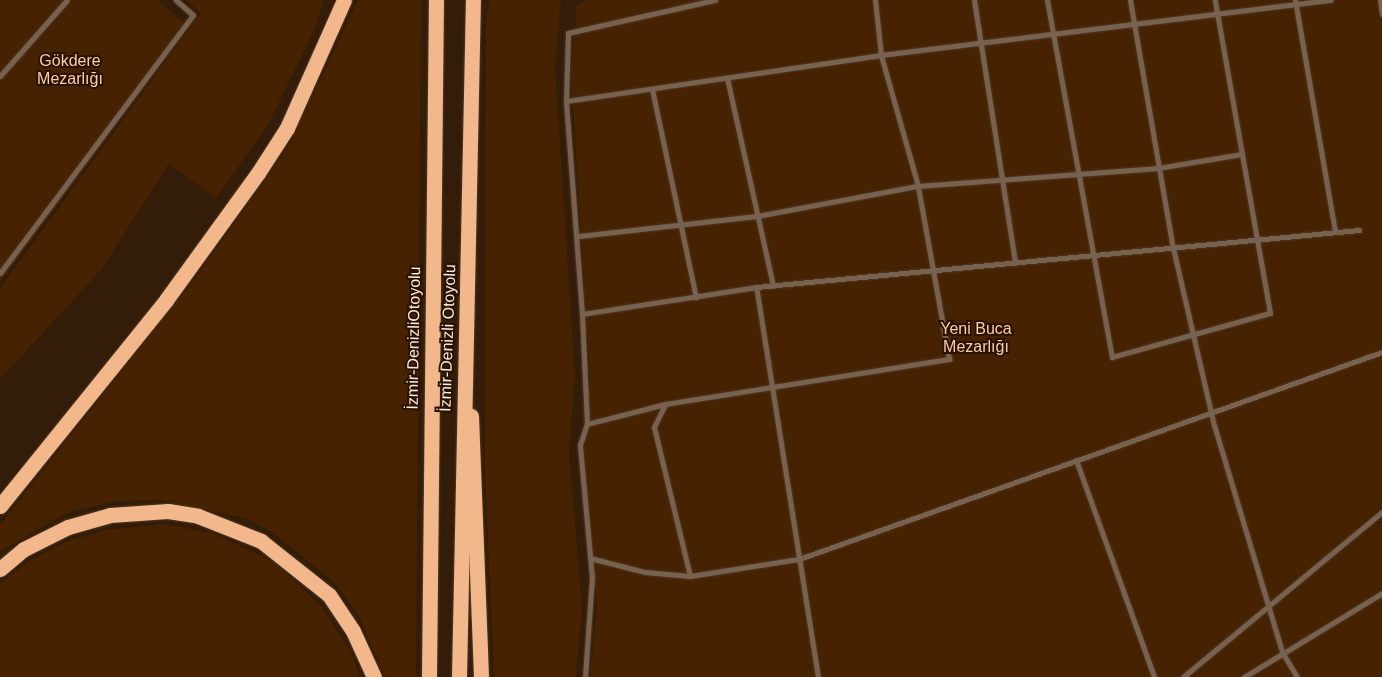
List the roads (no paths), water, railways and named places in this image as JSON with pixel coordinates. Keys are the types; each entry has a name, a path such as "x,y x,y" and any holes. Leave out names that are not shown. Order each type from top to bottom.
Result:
{"highway":[{"path":"0,506 166,300 258,173 287,128 344,0"},
{"name":"İzmir-DenizliOtoyolu","path":"429,677 436,0"},
{"name":"İzmir-Denizli Otoyolu","path":"459,677 464,357 473,0"},
{"path":"464,357 475,449 481,677"},
{"path":"0,569 24,549 68,527 110,515 168,511 198,516 261,541 316,584 353,631 374,677"}],"lane":[{"path":"0,76 67,0"},
{"path":"0,273 193,15 176,0"},
{"path":"585,677 590,558 580,446 587,424 579,236 566,101 568,33 715,0"},
{"path":"587,424 665,404 772,390 950,359 918,186 881,55 875,0"},
{"path":"974,0 1015,263"},
{"path":"1047,0 1052,36 1112,357 1193,332 1270,313 1215,0"},
{"path":"1130,0 1173,248 1211,412 1282,652 1297,677"},
{"path":"566,101 881,55 981,46 1217,15 1295,2 1331,0"},
{"path":"1380,0 1382,14"},
{"path":"1295,2 1335,232"},
{"path":"727,78 773,286"},
{"path":"652,89 696,297"},
{"path":"579,236 680,223 758,216 918,186 1002,183 1078,176 1158,168 1242,154"},
{"path":"582,314 756,287 1359,230"},
{"path":"756,287 818,677"},
{"path":"590,558 645,572 690,576 799,559 1382,352"},
{"path":"665,404 654,427 690,576"},
{"path":"1076,460 1154,677"},
{"path":"1183,677 1382,512"},
{"path":"1244,677 1282,652 1382,593"}],"park label":[{"name":"Gökdere Mezarlığı","path":"70,70"},
{"name":"Yeni Buca Mezarlığı","path":"976,338"}]}
